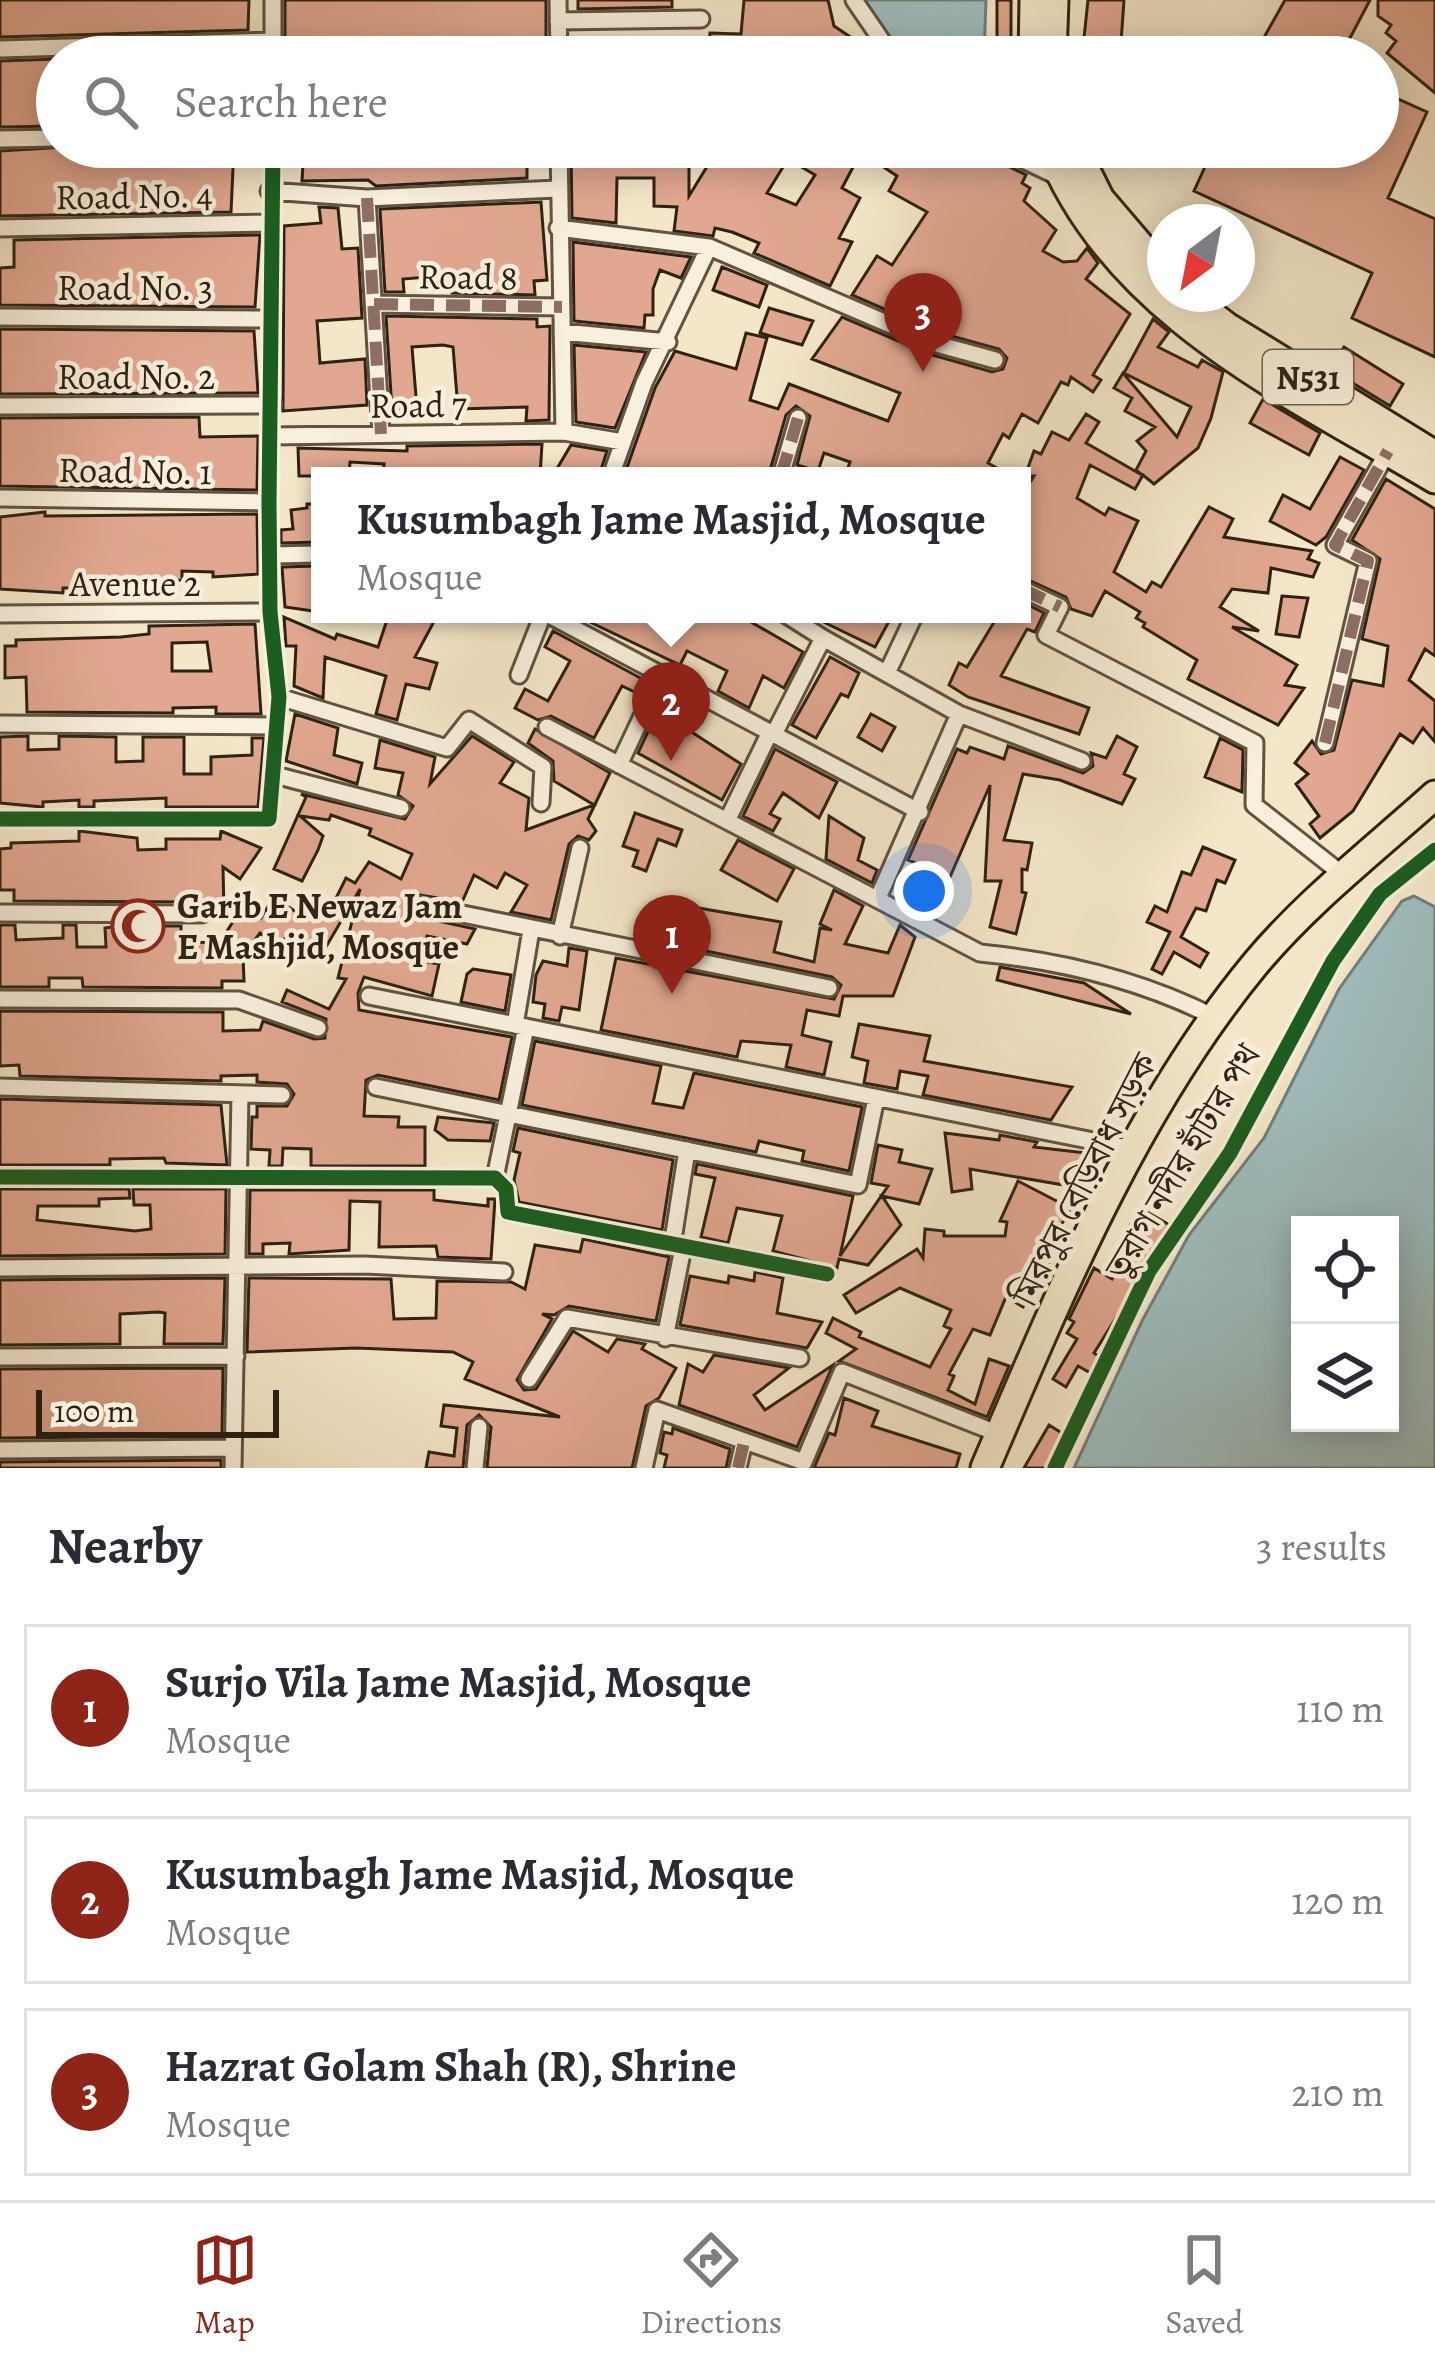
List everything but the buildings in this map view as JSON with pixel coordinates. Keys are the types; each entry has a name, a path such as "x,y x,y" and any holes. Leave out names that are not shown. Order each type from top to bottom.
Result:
{"highway":[{"path":"1033,36 1034,0"},
{"path":"1053,36 1054,0"},
{"name":"N531","path":"1057,168 1106,244 1192,330 1435,479"},
{"path":"1084,168 1100,199 1147,254"},
{"name":"N531","path":"1212,312 1435,455"},
{"name":"মিরপুর বেড়িবাধ সড়ক","path":"985,1468 1133,1149 1214,1017 1258,960 1342,874 1435,795"}],"street":[{"path":"273,0 273,36"},
{"path":"558,0 558,36"},
{"path":"854,0 879,36"},
{"path":"558,21 701,19"},
{"path":"0,49 36,49"},
{"path":"0,139 36,138"},
{"path":"0,820 269,819 279,697 270,612 268,502 273,405 271,168"},
{"path":"558,168 564,432"},
{"path":"1040,168 1061,178"},
{"path":"269,191 367,198 557,189"},
{"path":"367,198 381,434"},
{"name":"Road No. 4","path":"0,228 269,223"},
{"path":"558,228 709,248 933,343 995,360"},
{"path":"616,467 644,383 668,343 709,248"},
{"name":"Road 8","path":"374,304 562,307"},
{"name":"Road No. 3","path":"0,317 269,319"},
{"path":"562,332 668,343"},
{"name":"Road No. 2","path":"0,406 273,405"},
{"path":"784,467 798,418"},
{"name":"Road 7","path":"272,436 564,432 623,442"},
{"path":"1325,743 1368,561 1335,545 1388,451"},
{"name":"Road No. 1","path":"0,498 268,502"},
{"path":"270,555 311,554"},
{"path":"1031,593 1060,607 1046,635 1255,743 1254,805 1342,874"},
{"name":"Avenue 2","path":"0,614 270,612"},
{"path":"519,675 541,623"},
{"path":"563,623 920,812"},
{"path":"800,623 959,714 1082,761"},
{"path":"887,673 911,623"},
{"path":"728,819 824,638"},
{"path":"619,765 662,674"},
{"path":"279,697 447,748 469,720 543,767 541,802"},
{"path":"878,898 920,812 959,714"},
{"path":"0,724 274,726"},
{"path":"547,727 980,953 1041,959 1162,991 1214,1017"},
{"path":"275,775 401,808"},
{"path":"560,936 580,848"},
{"path":"418,905 829,988"},
{"path":"0,913 202,914"},
{"path":"494,1178 508,1114 531,930"},
{"path":"369,996 1133,1149"},
{"path":"0,999 238,1000 318,1028"},
{"path":"0,1087 282,1095"},
{"path":"376,1087 859,1185 876,1097"},
{"path":"233,1468 240,1094"},
{"path":"665,1338 687,1150"},
{"path":"0,1177 494,1178 506,1189 508,1212 827,1274"},
{"path":"0,1268 504,1272"},
{"path":"529,1378 567,1318 800,1358"},
{"path":"0,1357 236,1356"},
{"path":"644,1468 657,1410 804,1462 842,1372 999,1434"},
{"path":"475,1468 479,1427"},
{"path":"738,1468 744,1442"},
{"path":"0,1450 233,1448"}],"water":[{"path":"861,0 986,0 985,36 888,36"},
{"path":"1414,896 1435,907 1435,1468 1074,1468 1142,1321 1189,1235 1264,1138 1339,989 1402,901"}],"marked path":[{"path":"367,198 381,434"},
{"path":"374,304 562,307"},
{"path":"784,467 798,418"},
{"path":"1325,743 1368,561 1335,545 1388,451"},
{"path":"1031,593 1060,607"},
{"path":"738,1468 744,1442"}],"cycle path":[{"path":"0,819 269,819 279,697 270,612 273,168"},
{"name":"তুরাগ নদীর হাঁটার পথ","path":"1055,1468 1149,1271 1230,1153 1333,961 1380,894 1435,850"},
{"path":"0,1177 495,1178 506,1189 508,1212 827,1274"}],"place":[{"name":"Hazrat Golam Shah (R), Shrine","path":"923,372"},
{"name":"Kusumbagh Jame Masjid, Mosque","path":"671,761"},
{"name":"Garib E Newaz Jam E Mashjid, Mosque","path":"138,926"},
{"name":"Surjo Vila Jame Masjid, Mosque","path":"672,994"}]}
